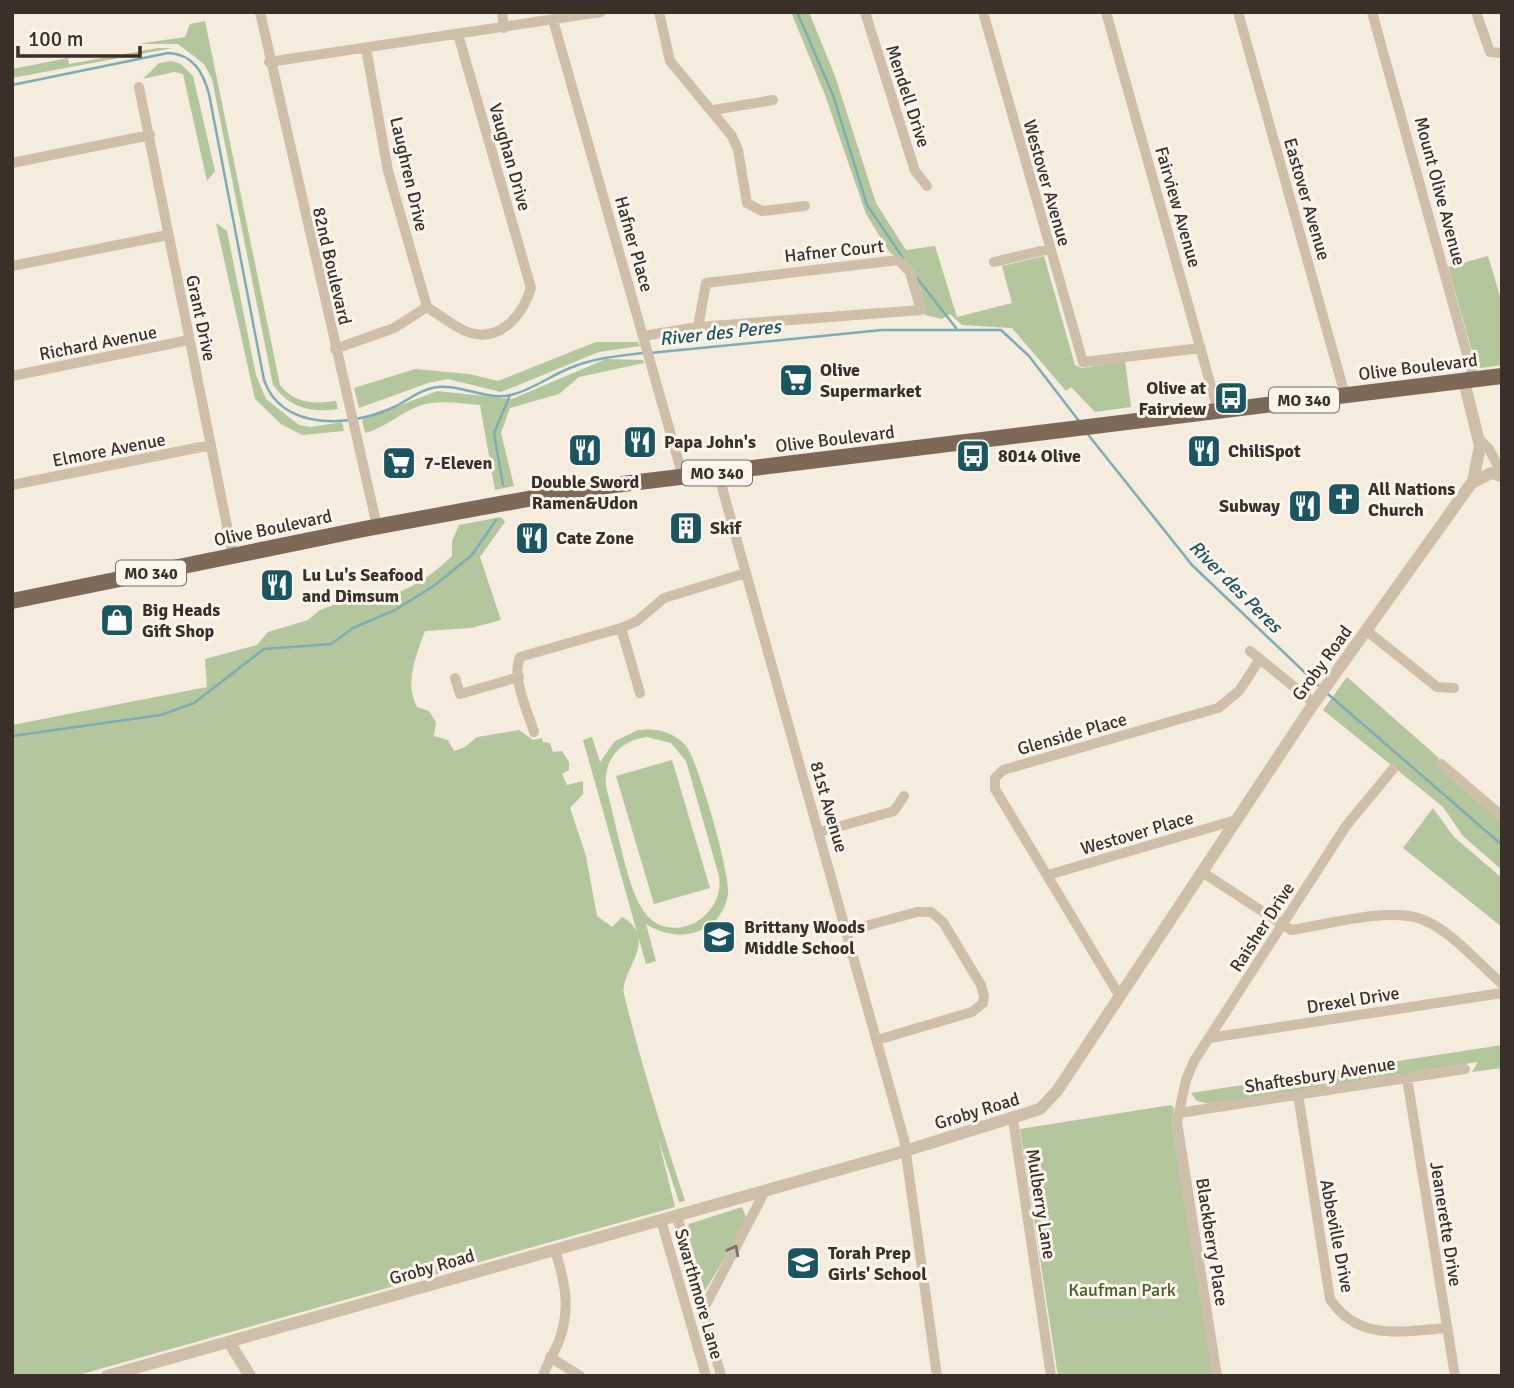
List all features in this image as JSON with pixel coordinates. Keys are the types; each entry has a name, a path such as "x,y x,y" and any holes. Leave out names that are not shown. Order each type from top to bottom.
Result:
{"main road":[{"name":"Olive Boulevard","path":"12,601 377,526 575,490 1502,376"}],"street":[{"name":"82nd Boulevard","path":"260,12 377,526"},
{"path":"502,12 504,27"},
{"path":"270,62 601,12"},
{"path":"659,12 670,61 714,110 738,150 748,212 805,206"},
{"name":"Mendell Drive","path":"865,12 915,171 927,186"},
{"name":"Westover Avenue","path":"983,12 1083,362 1201,348"},
{"name":"Fairview Avenue","path":"1106,12 1218,411"},
{"name":"Eastover Avenue","path":"1238,12 1345,395"},
{"name":"Mount Olive Avenue","path":"1372,12 1469,380 1479,439 1489,449 1502,475"},
{"path":"1476,12 1490,52 1502,53"},
{"name":"Hafner Place","path":"553,20 683,477"},
{"name":"Vaughan Drive","path":"427,307 471,332 496,331 516,319 531,288 458,34"},
{"name":"Laughren Drive","path":"366,48 388,170 427,307"},
{"name":"Grant Drive","path":"139,86 233,556"},
{"path":"714,110 773,100"},
{"path":"12,163 150,135"},
{"path":"12,266 168,235"},
{"path":"994,262 1049,248"},
{"name":"Hafner Court","path":"644,338 698,327 921,310 909,272 898,260 706,283 698,327"},
{"path":"335,349 394,328 427,307"},
{"name":"Richard Avenue","path":"12,376 189,340"},
{"name":"Groby Road","path":"107,1376 143,1371 229,1342 905,1151 1040,1109 1049,1101 1316,700 1472,483 1478,468 1479,439"},
{"name":"Elmore Avenue","path":"12,485 211,445"},
{"name":"81st Avenue","path":"720,472 877,1040 905,1151 937,1376"},
{"path":"1472,483 1491,473 1502,475"},
{"path":"534,732 519,677 517,664 520,657 529,652 621,628 638,621 664,598 746,573"},
{"path":"621,628 640,693"},
{"path":"1367,631 1437,687 1454,688"},
{"path":"1250,651 1316,700"},
{"name":"Glenside Place","path":"1119,995 995,789 991,776 1003,770 1218,708 1239,691 1260,659"},
{"path":"455,678 460,694 519,677"},
{"path":"1441,764 1502,816"},
{"name":"Raisher Drive","path":"1179,1113 1189,1070 1346,826 1393,769"},
{"path":"820,832 894,811 904,796"},
{"name":"Westover Place","path":"1048,875 1236,820"},
{"path":"1202,872 1291,930 1395,916 1420,918 1441,930 1502,984"},
{"path":"847,931 917,912 931,912 943,922 984,990 983,1003 972,1012 877,1040"},
{"name":"Drexel Drive","path":"1209,1038 1502,993"},
{"name":"Shaftesbury Avenue","path":"1179,1113 1465,1069"},
{"name":"Jeanerette Drive","path":"1408,1078 1455,1376"},
{"name":"Abbeville Drive","path":"1298,1094 1327,1289 1336,1307 1348,1320 1375,1331 1447,1328"},
{"name":"Blackberry Place","path":"1179,1113 1177,1122 1217,1376"},
{"name":"Mulberry Lane","path":"1013,1119 1051,1376"},
{"name":"Swarthmore Lane","path":"703,1310 765,1191"},
{"name":"Swarthmore Lane","path":"677,1216 722,1376"},
{"name":"Swarthmore Lane","path":"661,1220 704,1371"},
{"path":"542,1376 566,1313 565,1285 555,1250"},
{"path":"229,1342 250,1376"},
{"path":"550,1357 580,1376"},
{"path":"704,1371 718,1362 731,1376"}],"green space":[{"path":"791,12 809,12 835,76 876,203 906,250 935,246 957,317 1012,303 1002,266 1044,256 1075,365 1082,368 1125,361 1131,407 1095,412 1071,387 1066,391 1012,328 962,325 950,314 942,319 925,315 920,287 900,258 890,253 866,214 825,95"},
{"path":"205,21 280,385 292,396 305,401 336,401 338,409 302,407 287,399 273,385 212,79 204,64 178,44 138,44 185,37 190,24"},
{"path":"158,48 173,48 12,78 12,69 68,58 69,64"},
{"path":"172,61 181,64 193,76 215,171 207,181 183,74 174,72 143,79 159,63"},
{"path":"216,223 227,231 256,375 266,399 299,425 311,427 342,422 344,431 302,435 281,424 255,399"},
{"path":"1488,256 1502,303 1502,365 1481,368 1475,362 1448,267"},
{"path":"596,342 638,342 640,346 599,352 501,392 448,379 428,383 359,408 354,388 415,369 469,374 498,381"},
{"path":"606,359 643,360 644,363 579,377 559,394 510,408 501,433 514,486 495,490 480,405 450,402 426,404 365,433 362,420 437,391 512,399"},
{"path":"501,517 505,522 480,557 501,620 471,628 425,631 411,679 413,698 417,707 429,711 436,722 434,736 448,740 454,751 465,747 477,737 519,730 533,740 542,738 543,742 550,743 553,752 562,751 569,762 569,770 562,774 567,785 583,781 583,794 570,808 586,856 597,916 612,927 622,917 633,926 638,935 636,956 624,985 624,994 685,1201 679,1202 658,1138 675,1207 75,1376 12,1376 12,725 207,687 205,659 257,645 268,632 308,620 320,610 355,597 366,604 402,591 433,573 452,556 452,541 459,525"},
{"path":"1347,677 1439,758 1436,765 1502,822 1502,870 1463,836 1443,807 1323,710"},
{"path":"638,730 651,730 670,734 686,746 705,794 728,883 724,908 707,927 696,932 670,934 646,924 656,961 646,964 583,740 592,737 600,762 615,741","holes":["647,737 671,743 686,761 719,876 719,892 713,905 704,916 692,924 678,928 664,926 652,920 641,907 626,866 606,787 607,768 621,747"]},
{"path":"672,760 710,888 654,904 616,776"},
{"path":"1433,808 1454,837 1502,878 1502,927 1403,848"},
{"path":"1502,1045 1502,1068 1472,1072 1478,1062 1210,1104 1197,1101 1191,1093"},
{"name":"Kaufman Park","path":"1171,1105 1174,1108 1172,1123 1213,1376 1058,1376 1020,1129"},
{"path":"742,1207 747,1219 705,1291 687,1231 689,1224"}],"waterway":[{"path":"797,12 833,95 867,205 903,258"},
{"name":"River des Peres","path":"12,85 168,53 184,57 196,66 204,78 209,94 264,380 273,397 286,409 302,417 320,421 358,419 394,407 432,388 452,387 491,396 511,395 579,365 643,353"},
{"path":"917,278 956,328"},
{"name":"River des Peres","path":"650,353 882,330 1001,330 1029,356 1079,421"},
{"path":"503,485 494,433 510,395"},
{"name":"River des Peres","path":"1086,432 1192,565 1320,687"},
{"path":"12,736 161,715 194,703 264,649 331,644 353,628 395,610 435,585 472,555 496,520"},
{"name":"River des Peres","path":"1328,694 1502,845"}],"place":[{"name":"Olive Supermarket","path":"796,380"},
{"name":"Olive at Fairview","path":"1231,398"},
{"name":"Papa John's","path":"640,442"},
{"name":"Double Sword Ramen&Udon","path":"585,450"},
{"name":"ChiliSpot","path":"1204,451"},
{"name":"8014 Olive","path":"973,456"},
{"name":"7-Eleven","path":"399,463"},
{"name":"All Nations Church","path":"1344,499"},
{"name":"Subway","path":"1305,506"},
{"name":"Skif","path":"686,528"},
{"name":"Cate Zone","path":"532,538"},
{"name":"Lu Lu's Seafood and Dimsum","path":"277,585"},
{"name":"Big Heads Gift Shop","path":"117,620"},
{"name":"Brittany Woods Middle School","path":"719,937"},
{"name":"Torah Prep Girls' School","path":"803,1263"}]}
